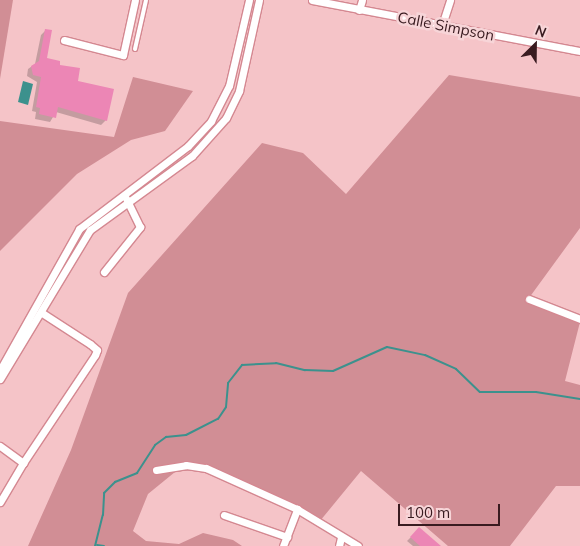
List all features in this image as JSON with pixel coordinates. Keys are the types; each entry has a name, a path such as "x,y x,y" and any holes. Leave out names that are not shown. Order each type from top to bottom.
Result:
{"street":[{"path":"64,40 123,55 135,0"},
{"path":"0,370 79,229 199,136 223,100 235,60 249,0"},
{"path":"0,379 42,313 90,230 192,156 214,134 236,99 260,0"},
{"name":"Calle Simpson","path":"312,0 580,51"},
{"path":"359,10 362,0"},
{"path":"442,25 450,0"},
{"path":"235,60 246,62"},
{"path":"104,272 140,227 123,194"},
{"path":"529,298 580,319"},
{"path":"0,502 97,350 42,313"},
{"path":"26,322 34,326"},
{"path":"0,446 24,462"},
{"path":"156,470 186,465 206,468 297,509 358,546"},
{"path":"283,546 297,509"},
{"path":"224,515 287,537"},
{"path":"339,546 342,537"}],"lane":[{"path":"135,49 146,0"}],"shaded area":[{"path":"0,0 13,0 0,79"},
{"path":"449,75 580,97 580,228 529,298 580,322 565,381 580,385 580,486 556,486 510,546 448,546 361,471 320,521 206,468 175,472 148,494 133,531 146,541 179,544 203,533 233,540 242,546 28,546 71,450 128,293 262,143 303,153 346,194"},
{"path":"133,77 193,91 165,131 131,140 77,174 0,251 0,121 114,137"}],"water":[{"path":"23,81 33,84 28,105 18,102"}],"building":[{"path":"45,29 52,30 47,58 60,61 60,65 80,68 78,81 114,89 107,121 58,107 56,118 39,114 40,108 36,107 41,77 33,75 31,66 39,61"},
{"path":"419,527 441,546 420,546 410,537"}],"waterway":[{"path":"95,546 103,515 104,493 115,482 137,473 155,445 166,437 186,435 218,419 226,407 228,383 242,365 276,363 305,370 333,371 387,347 425,355 456,369 480,392 536,392 580,399"},
{"path":"97,545 104,546"}]}
